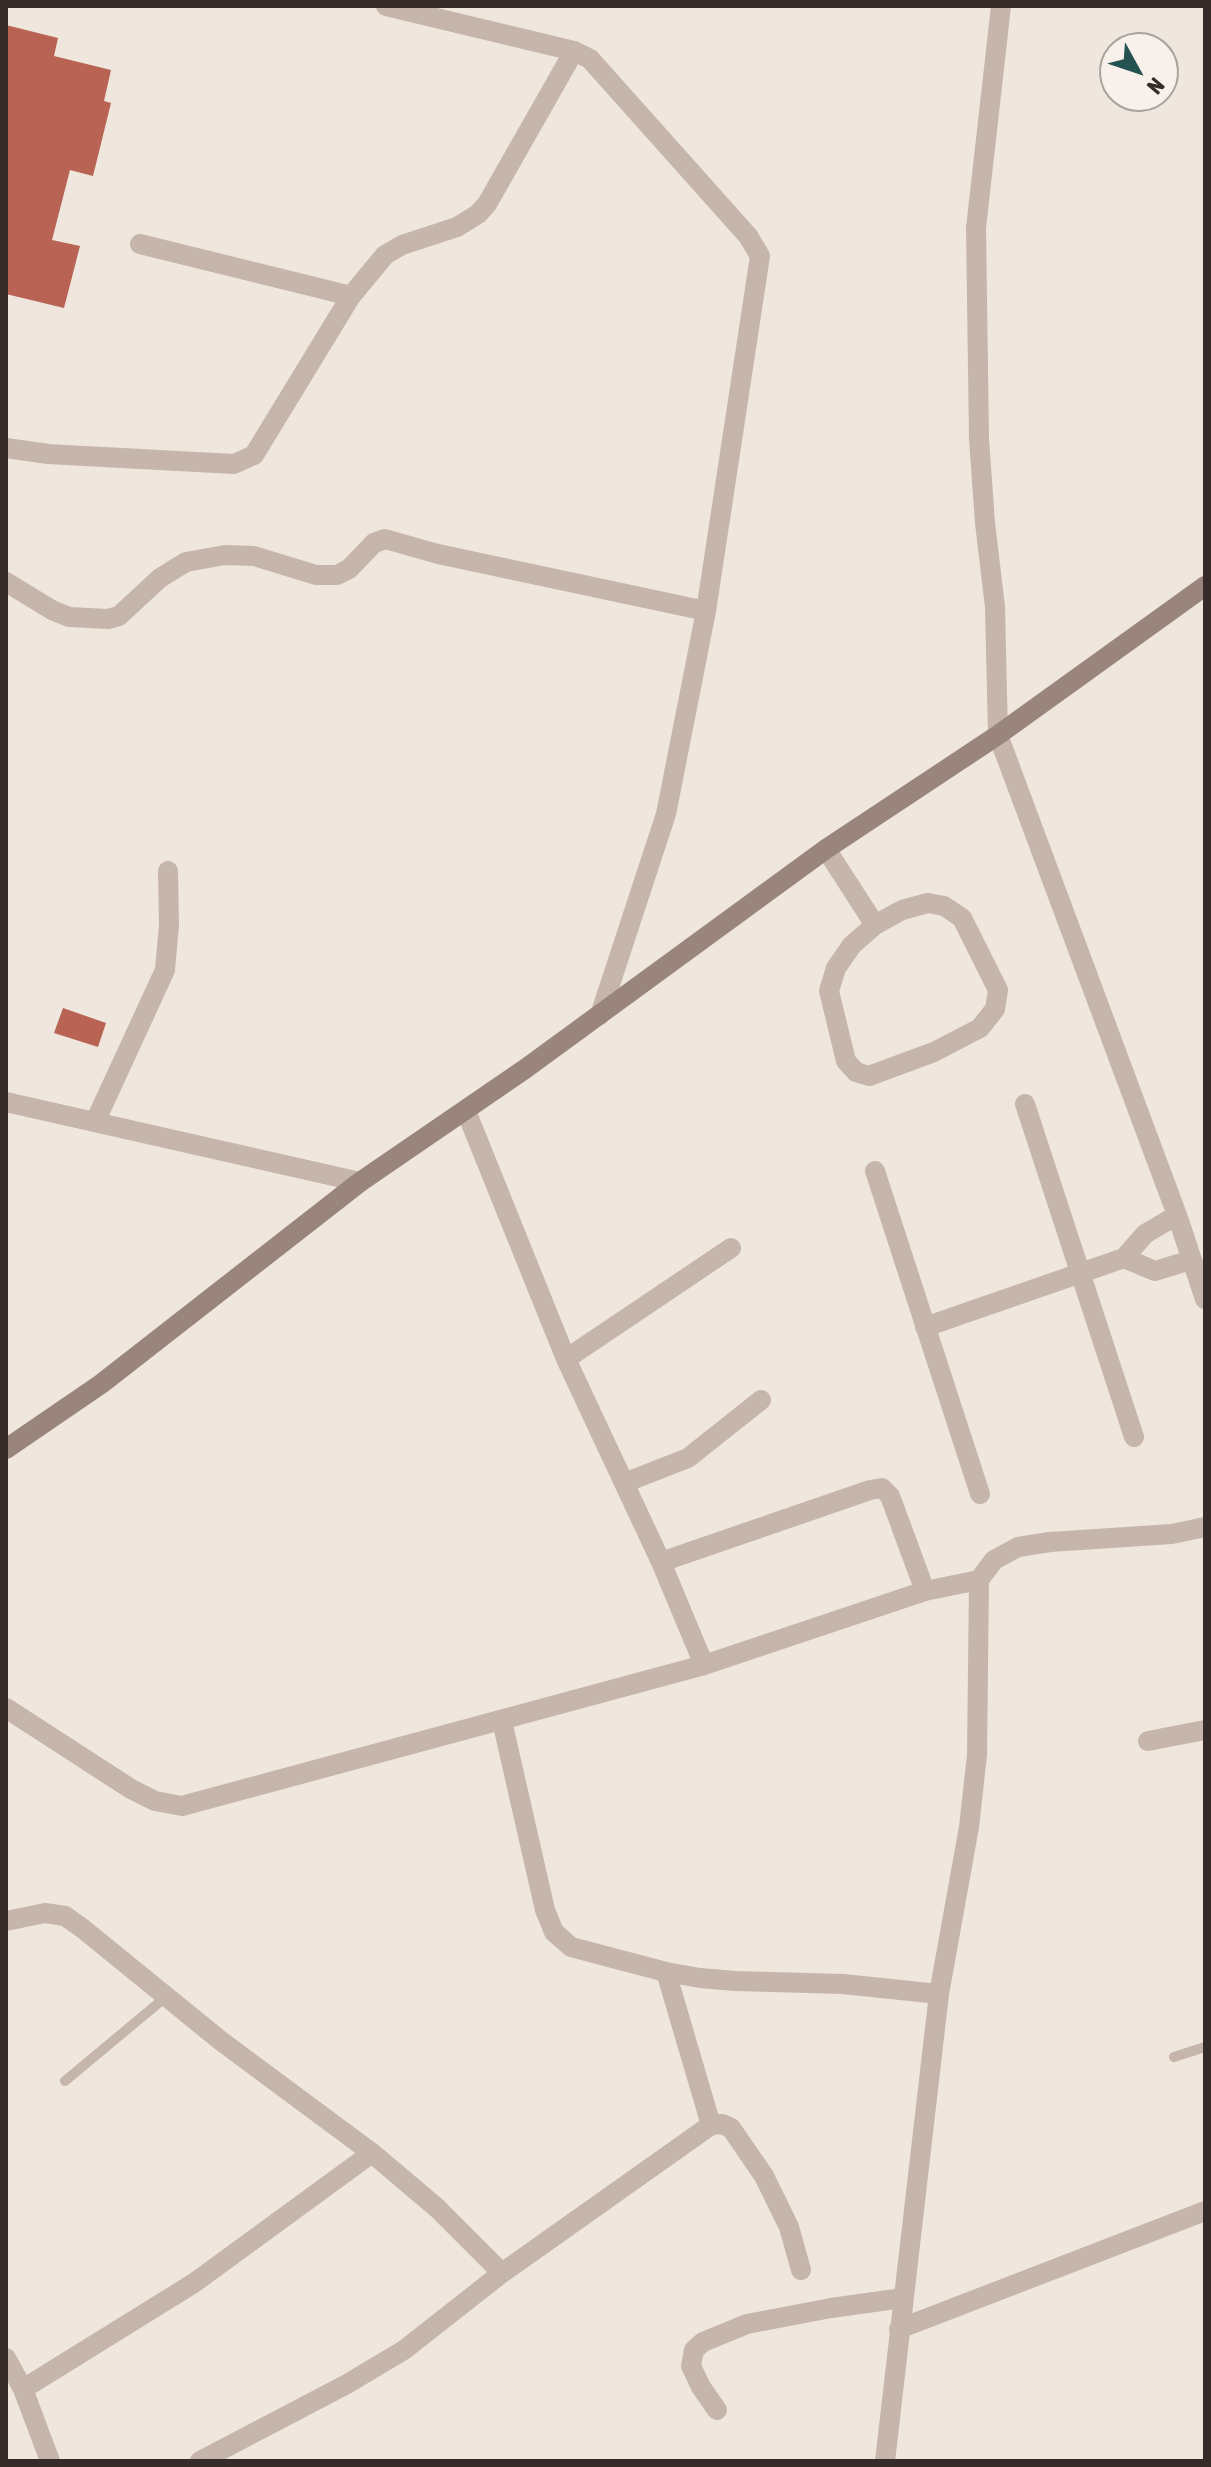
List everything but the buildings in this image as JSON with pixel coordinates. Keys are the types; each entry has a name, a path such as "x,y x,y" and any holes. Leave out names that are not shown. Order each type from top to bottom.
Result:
{"main road":[{"path":"6,1449 101,1384 360,1182 466,1111 826,849 998,735 1205,586"}],"street":[{"path":"386,6 574,51 596,64 748,236 760,256 706,611 666,814 600,1015"},
{"path":"1001,6 976,228 979,439 995,607 998,735 1177,1215 1205,1299"},
{"path":"6,448 48,454 234,464 254,455 351,296 385,255 457,227 478,214 487,204 574,51"},
{"path":"140,244 351,296"},
{"path":"6,606 9,583 69,617 108,619 119,616 160,578 186,562 225,555 254,556 316,575 337,575 349,569 374,543 385,539 438,554 706,611"},
{"path":"826,849 875,925"},
{"path":"95,1122 165,970 169,925 168,871"},
{"path":"928,903 944,906 962,918 998,990 995,1009 980,1028 934,1052 869,1076 856,1072 846,1061 829,991 836,968 875,925 902,910 928,903"},
{"path":"6,1102 360,1182"},
{"path":"1025,1104 1134,1437"},
{"path":"466,1111 566,1359 661,1562 704,1665"},
{"path":"875,1171 980,1494"},
{"path":"925,1327 1124,1258 1145,1234 1177,1215"},
{"path":"566,1359 731,1248"},
{"path":"1124,1258 1155,1271 1191,1260"},
{"path":"624,1483 688,1458 761,1400"},
{"path":"661,1562 882,1488 890,1496 925,1591"},
{"path":"885,2461 939,1994 969,1827 977,1755 979,1580 994,1560 1018,1547 1172,1534 1205,1527"},
{"path":"6,1708 131,1789 155,1801 182,1806 704,1665 925,1591 979,1580"},
{"path":"502,1721 545,1910 554,1932 571,1947 666,1972 735,1981 843,1984 939,1994"},
{"path":"1148,1741 1205,1730"},
{"path":"6,1921 45,1913 65,1916 221,2041 372,2153 437,2208 502,2273"},
{"path":"666,1972 711,2125"},
{"path":"200,2461 347,2384 404,2350 502,2273 711,2125 722,2124 731,2128 764,2176 789,2227 801,2270"},
{"path":"23,2389 194,2283 372,2153"},
{"path":"899,2329 1205,2211"},
{"path":"717,2410 691,2366 694,2350 703,2342 747,2324 903,2298"},
{"path":"6,2358 23,2389 50,2461"}],"lane":[{"path":"65,2081 167,1996"},
{"path":"1174,2057 1205,2047"}]}
